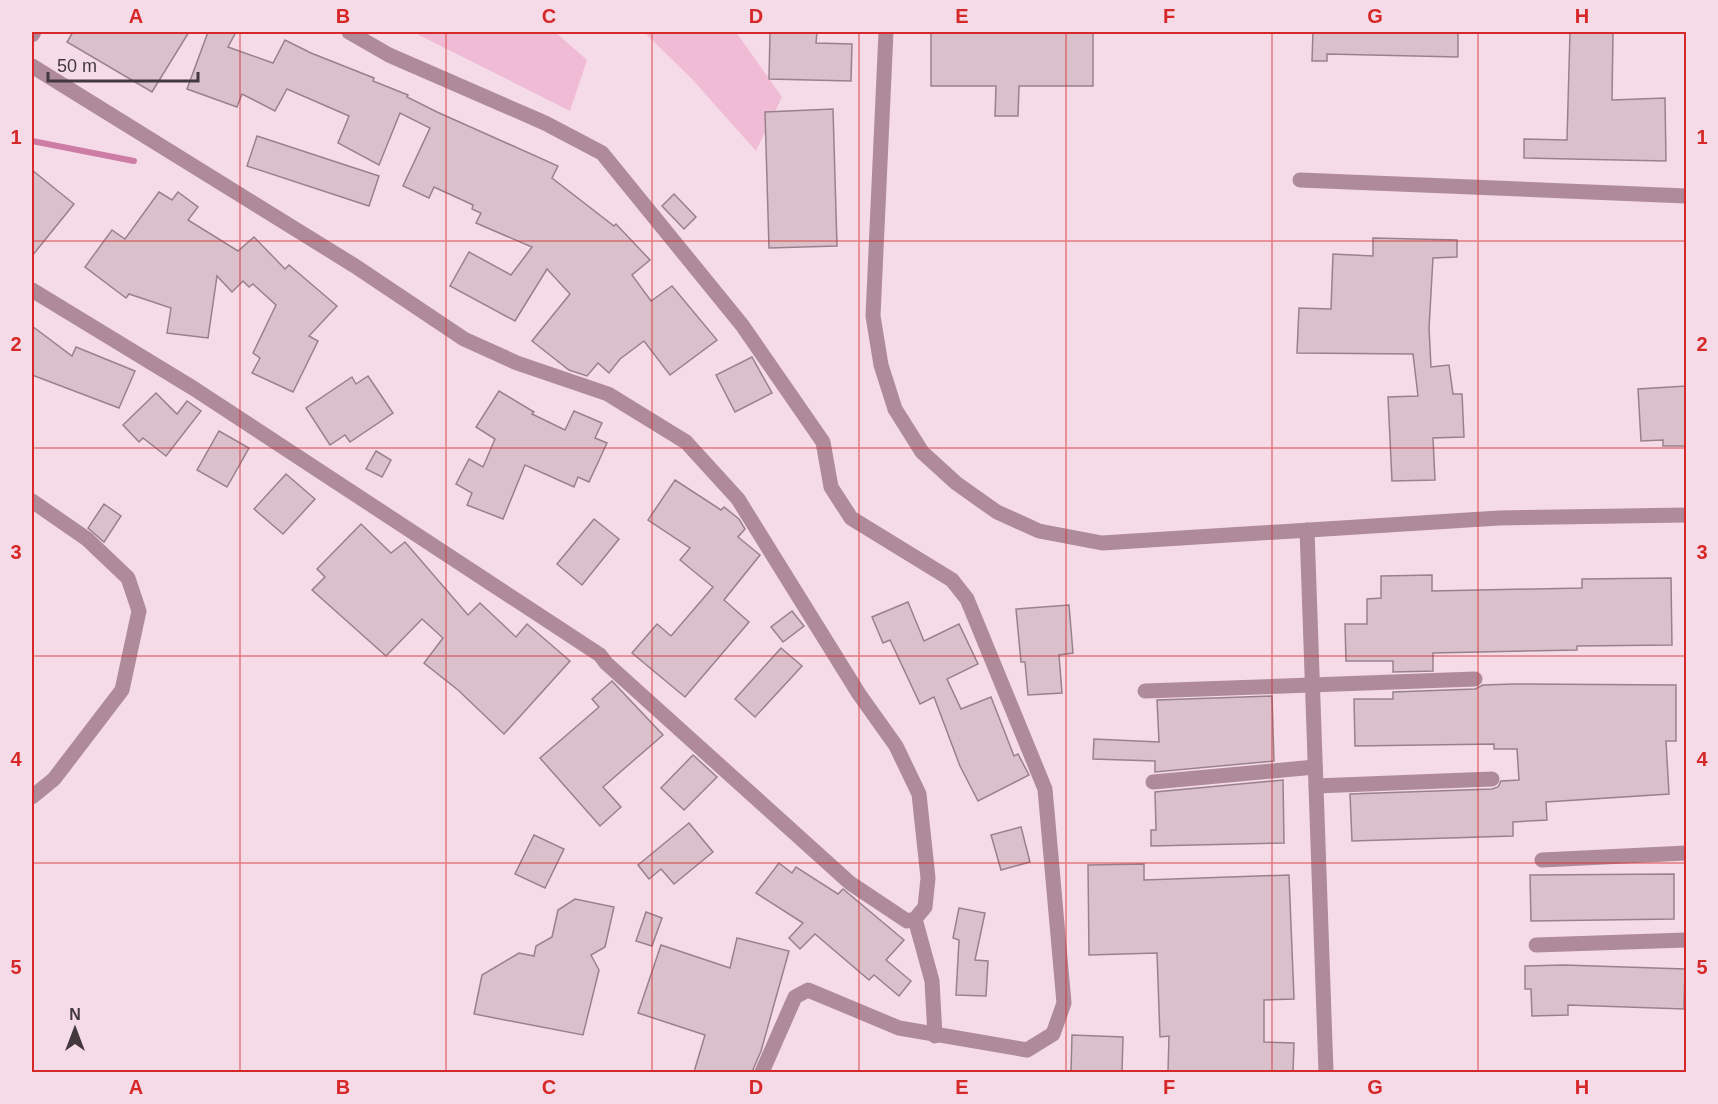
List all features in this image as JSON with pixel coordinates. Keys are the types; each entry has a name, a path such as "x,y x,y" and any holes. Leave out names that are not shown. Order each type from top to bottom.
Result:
{"street":[{"path":"349,32 389,55 545,123 602,153 742,324 823,442 831,487 851,518 952,580 967,599 1045,789 1064,1003 1053,1034 1027,1050 935,1036 899,1028 808,990 795,997 762,1072"},
{"path":"886,32 873,316 881,365 895,409 922,452 956,483 997,512 1040,531 1102,543 1500,518 1686,515"},
{"path":"32,66 355,266 464,339 517,363 608,394 686,442 738,499 847,675 896,746 920,794 928,878 925,907 915,919 907,921 850,883 600,655 193,388 32,290"},
{"path":"1300,180 1686,196"},
{"path":"32,501 87,539 128,578 139,610 122,690 54,779 32,797"},
{"path":"1307,530 1326,1072"},
{"path":"1145,691 1475,679"},
{"path":"1153,782 1315,767"},
{"path":"1316,786 1492,779"},
{"path":"1542,860 1686,853"},
{"path":"915,919 932,981 935,1036"},
{"path":"1536,945 1686,940"}],"shaded area":[{"path":"413,32 555,32 587,60 570,111"},
{"path":"644,32 736,32 782,97 756,151 692,79"}],"building":[{"path":"73,32 189,32 152,92 67,42"},
{"path":"208,32 236,32 228,47 273,63 285,40 374,78 373,81 408,95 407,97 437,112 558,166 552,178 614,226 616,224 650,260 632,275 651,301 672,286 717,340 670,375 644,341 620,359 609,373 598,363 587,376 569,370 532,341 570,294 547,269 515,321 450,286 469,252 511,275 532,247 476,223 481,213 472,209 473,205 434,187 429,198 403,186 430,128 400,113 379,165 338,143 349,116 287,89 275,111 242,94 237,107 187,89"},
{"path":"770,32 817,32 816,43 852,44 851,81 769,79"},
{"path":"1093,32 1093,86 1019,86 1018,116 995,116 996,86 931,86 931,33"},
{"path":"1313,32 1458,32 1458,57 1327,54 1327,61 1312,61"},
{"path":"1570,32 1613,32 1612,100 1665,98 1666,161 1524,158 1524,139 1567,140"},
{"path":"833,109 837,246 769,248 765,112"},
{"path":"257,136 379,176 369,206 247,166"},
{"path":"32,170 74,204 32,256"},
{"path":"159,192 172,200 178,192 198,207 188,220 238,251 254,237 285,269 289,265 337,306 309,336 318,341 293,392 252,373 260,358 253,353 276,305 253,284 249,287 243,281 232,292 217,276 208,338 167,333 171,308 129,294 126,298 85,267 112,230 125,239"},
{"path":"674,194 696,217 684,229 662,206"},
{"path":"1373,238 1457,240 1457,257 1433,258 1429,328 1431,367 1449,365 1453,394 1462,394 1464,437 1433,438 1435,480 1392,481 1388,397 1418,396 1413,354 1297,353 1299,308 1331,309 1333,254 1373,256"},
{"path":"32,326 72,356 76,347 135,371 119,408 32,375"},
{"path":"752,357 772,393 735,412 716,375"},
{"path":"368,376 393,413 350,442 345,435 330,445 306,408 352,377 356,384"},
{"path":"1686,386 1686,446 1663,446 1663,440 1641,441 1638,389"},
{"path":"499,391 534,412 532,414 565,430 574,411 602,423 595,438 607,443 589,482 578,477 574,487 525,465 503,519 467,505 472,493 456,484 469,459 483,467 495,439 476,427"},
{"path":"156,393 177,414 187,401 201,411 166,456 143,438 139,442 123,425"},
{"path":"219,431 249,448 227,487 197,470"},
{"path":"376,451 391,460 382,477 366,469"},
{"path":"286,474 315,499 283,534 254,509"},
{"path":"675,480 721,510 724,507 739,519 745,529 738,537 760,555 724,600 749,622 685,697 632,653 657,624 671,636 713,587 680,560 690,548 648,520"},
{"path":"104,504 121,516 104,542 88,528"},
{"path":"594,519 619,539 582,585 557,564"},
{"path":"361,524 391,553 405,542 468,615 480,603 516,637 527,624 570,661 504,734 458,690 424,663 443,638 422,619 386,656 312,590 325,577 317,569"},
{"path":"1432,575 1432,591 1582,588 1582,579 1671,578 1672,645 1577,646 1577,650 1433,653 1433,671 1393,672 1393,661 1346,661 1345,624 1367,624 1367,599 1381,598 1381,576"},
{"path":"908,602 924,641 959,624 978,664 947,679 961,709 991,697 1014,756 1018,754 1029,775 978,801 960,766 934,697 920,704 890,640 883,643 872,617"},
{"path":"1069,605 1073,653 1059,655 1062,693 1028,695 1025,662 1021,662 1016,609"},
{"path":"792,611 804,626 783,642 771,627"},
{"path":"781,648 802,666 755,717 735,699"},
{"path":"612,681 663,735 603,787 621,807 600,826 540,758 599,707 592,699"},
{"path":"1483,685 1676,685 1676,741 1666,741 1669,794 1546,802 1547,820 1513,822 1513,836 1352,841 1350,794 1492,789 1498,787 1501,781 1519,780 1517,749 1494,749 1494,744 1355,746 1354,699 1393,699 1393,692 1475,689"},
{"path":"1272,696 1274,761 1155,772 1155,761 1093,759 1094,739 1159,742 1157,700"},
{"path":"693,755 717,777 684,810 661,788"},
{"path":"1283,780 1284,843 1151,846 1151,830 1156,830 1155,792"},
{"path":"689,823 713,852 674,884 661,869 649,879 638,865"},
{"path":"1021,827 1030,862 1001,870 991,835"},
{"path":"534,835 564,849 545,888 515,874"},
{"path":"779,863 792,873 796,867 838,894 843,889 904,940 886,960 911,981 899,996 874,975 869,980 815,934 800,949 789,938 803,923 756,893"},
{"path":"1144,864 1144,880 1289,875 1294,999 1264,1000 1264,1042 1294,1043 1293,1072 1168,1072 1169,1036 1160,1037 1157,953 1089,955 1088,865"},
{"path":"1674,874 1674,919 1531,921 1530,875"},
{"path":"575,899 614,907 605,947 591,955 599,970 583,1035 474,1014 482,975 519,953 534,956 536,946 552,937 558,910"},
{"path":"959,908 985,913 975,960 988,961 986,996 956,995 959,940 953,938"},
{"path":"646,912 662,918 652,946 636,941"},
{"path":"737,938 789,951 761,1051 752,1072 694,1072 705,1035 638,1013 661,945 730,968"},
{"path":"1525,966 1685,969 1684,1009 1568,1005 1568,1015 1532,1016 1531,989 1525,989"},
{"path":"1072,1035 1123,1037 1122,1072 1071,1072"}],"waterway":[{"path":"32,141 134,161"}]}
